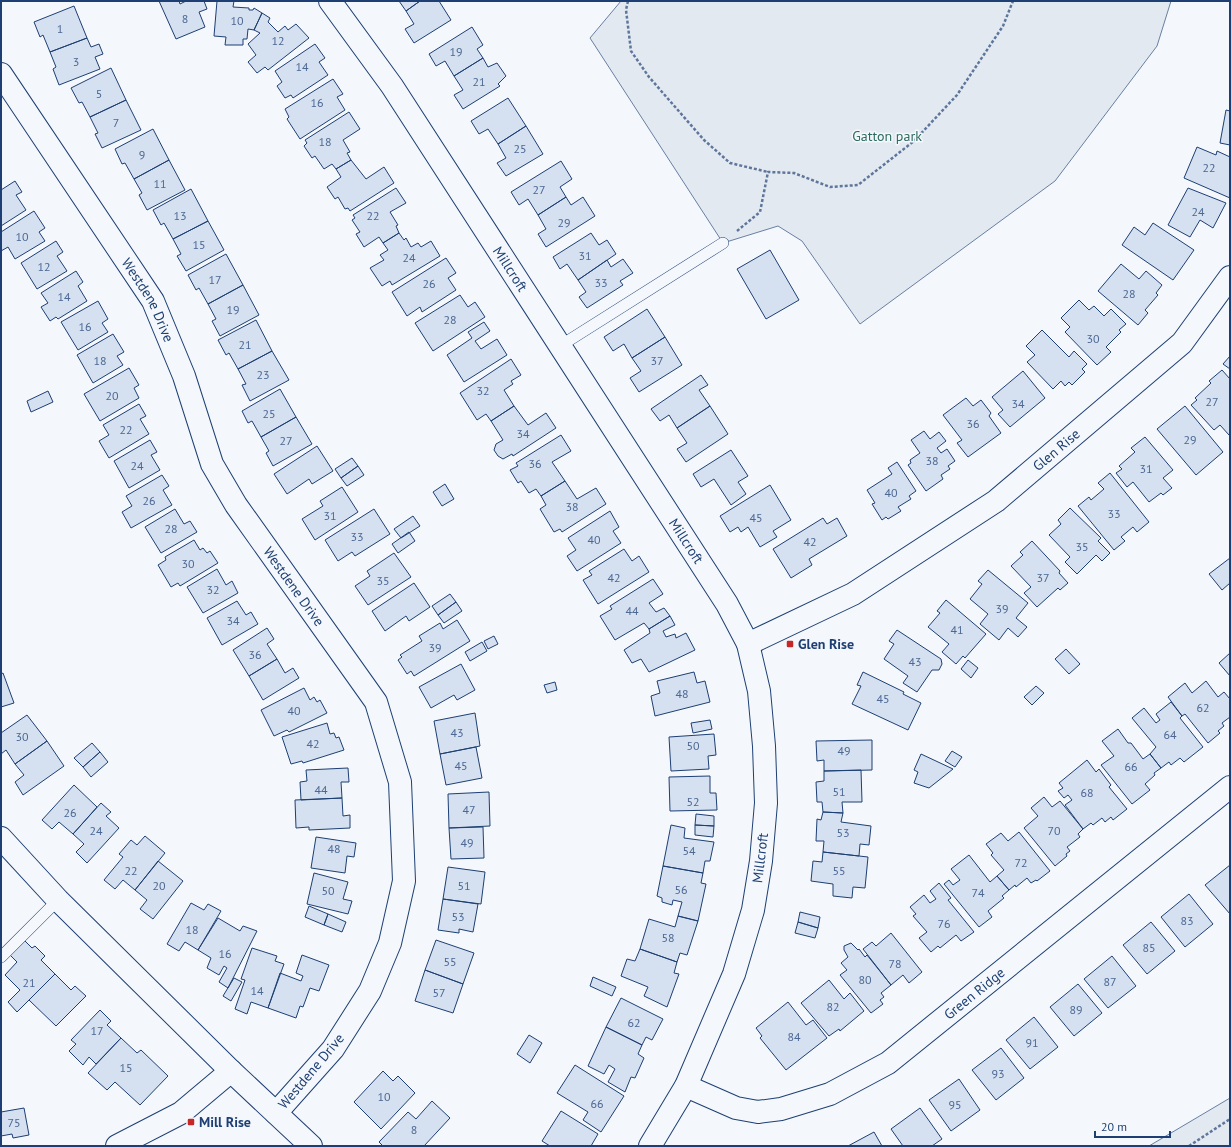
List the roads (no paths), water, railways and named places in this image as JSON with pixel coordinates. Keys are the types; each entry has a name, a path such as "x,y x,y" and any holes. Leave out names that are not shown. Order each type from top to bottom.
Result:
{"street":[{"name":"Millcroft","path":"330,1 392,86 727,604 748,644 759,691 764,746 766,803 761,860 753,910 734,974 686,1086 650,1146"},
{"name":"Westdene Drive","path":"1,74 153,301 184,376 212,464 236,504 376,702 400,782 404,880 390,943 370,991 332,1049 276,1112"},
{"name":"Glen Rise","path":"748,644 853,594 996,501 1182,344 1230,277"},
{"name":"Green Ridge","path":"686,1086 736,1108 758,1112 781,1109 830,1094 888,1063 1230,787"},
{"path":"1,838 58,900 231,1071 311,1146"},
{"path":"117,1146 181,1113 231,1071"}],"lane":[{"path":"560,346 723,243"},
{"path":"1,957 58,900"}],"place":[{"name":"Glen Rise","path":"790,644"},
{"name":"Mill Rise","path":"191,1122"}],"park label":[{"name":"Gatton park","path":"887,136"}]}
